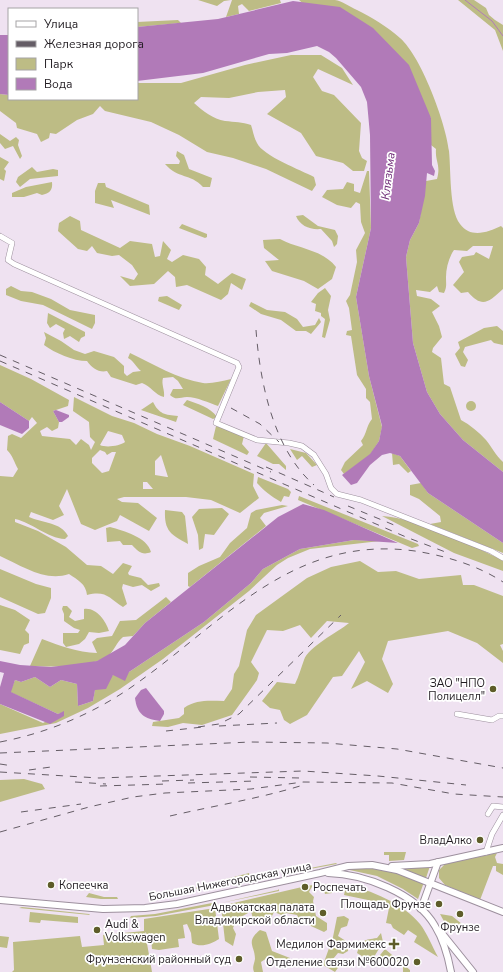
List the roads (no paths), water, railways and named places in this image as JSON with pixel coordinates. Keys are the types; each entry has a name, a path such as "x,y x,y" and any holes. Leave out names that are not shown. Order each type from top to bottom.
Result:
{"main road":[{"path":"382,866 413,866 503,848"},
{"path":"421,909 438,862"},
{"name":"Большая Нижегородская улица","path":"0,900 103,909 145,908 176,904 348,866 382,866 503,912"},
{"name":"Большая Нижегородская улица","path":"320,873 340,874 369,880 403,896 421,909 435,926"},
{"path":"435,926 473,972"},
{"path":"435,926 446,950 451,972"},
{"path":"462,958 478,972"}],"street":[{"path":"0,236 12,243 8,260 14,264 237,363 239,367 216,423 257,440 302,446 314,455 326,474 331,488 337,494 361,500 491,551 503,558"},
{"path":"457,714 492,720 499,716 503,716"},
{"path":"488,814 493,806 503,807"},
{"path":"486,852 492,834 503,815"}],"water":[{"name":"Клязьма","path":"293,1 340,7 373,28 409,65 431,118 432,165 435,171 434,176 427,173 425,196 419,223 410,240 406,257 413,343 427,392 440,414 463,440 503,472 503,543 428,493 400,456 390,453 382,455 370,465 357,483 351,485 342,475 370,454 379,441 382,426 369,376 356,297 371,228 370,135 367,102 361,87 336,58 329,52 317,46 287,53 269,54 203,73 138,81 138,27 218,19"},
{"path":"0,35 8,35 8,95 0,94"},
{"path":"0,402 29,421 29,428 22,434 0,425"},
{"path":"56,410 69,415 69,417 62,422 59,422 53,411"},
{"path":"303,504 324,510 398,543 354,540 300,549 263,569 251,583 204,622 129,672 125,681 113,675 106,689 95,690 93,701 78,706 77,684 61,680 50,687 35,677 21,682 15,680 11,692 58,714 64,711 64,716 50,724 0,704 0,687 4,673 0,672 0,661 20,665 51,667 97,661 125,645 145,623 278,517"},
{"path":"146,688 164,711 160,721 150,719 142,715 136,704 135,698 141,690"}],"waterway":[{"path":"465,0 492,21 503,36"}],"railway":[{"path":"256,330 261,371 271,414 288,453 300,470 314,485"},
{"path":"0,355 271,472"},
{"path":"0,361 406,537 448,553"},
{"path":"231,408 260,424 279,442"},
{"path":"266,467 334,497"},
{"path":"348,506 394,525"},
{"path":"0,742 52,728 86,714 133,686 229,611 262,588 295,570 332,556 371,549 415,551 461,562 483,571 503,582"},
{"path":"198,727 219,724 239,714 341,615"},
{"path":"219,726 277,723"},
{"path":"166,731 203,727"},
{"path":"0,753 251,742 327,743 397,749 503,768"},
{"path":"0,764 13,766"},
{"path":"29,770 51,767"},
{"path":"0,772 99,778 303,771 378,776 466,785"},
{"path":"250,777 300,778"},
{"path":"162,781 194,780"},
{"path":"188,783 256,781"},
{"path":"75,782 106,784"},
{"path":"0,832 89,807 133,797 165,793 251,789 303,782 392,783 454,794 503,797"},
{"path":"100,786 168,784"},
{"path":"170,816 251,799 300,786"},
{"path":"21,812 81,804"}],"place":[{"name":"ЗАО \"НПО Полицелл\"","path":"493,689"},
{"name":"ВладАлко","path":"480,840"},
{"name":"Копеечка","path":"51,885"},
{"name":"Роспечать","path":"305,887"},
{"name":"Площадь Фрунзе","path":"439,904"},
{"name":"Адвокатская палата Владимирской области","path":"323,913"},
{"name":"Фрунзе","path":"460,914"},
{"name":"Audi & Volkswagen","path":"97,930"},
{"name":"Медилон Фармимекс","path":"394,944"},
{"name":"Фрунзенский районный суд","path":"239,959"},
{"name":"Отделение связи №600020","path":"417,962"}]}
